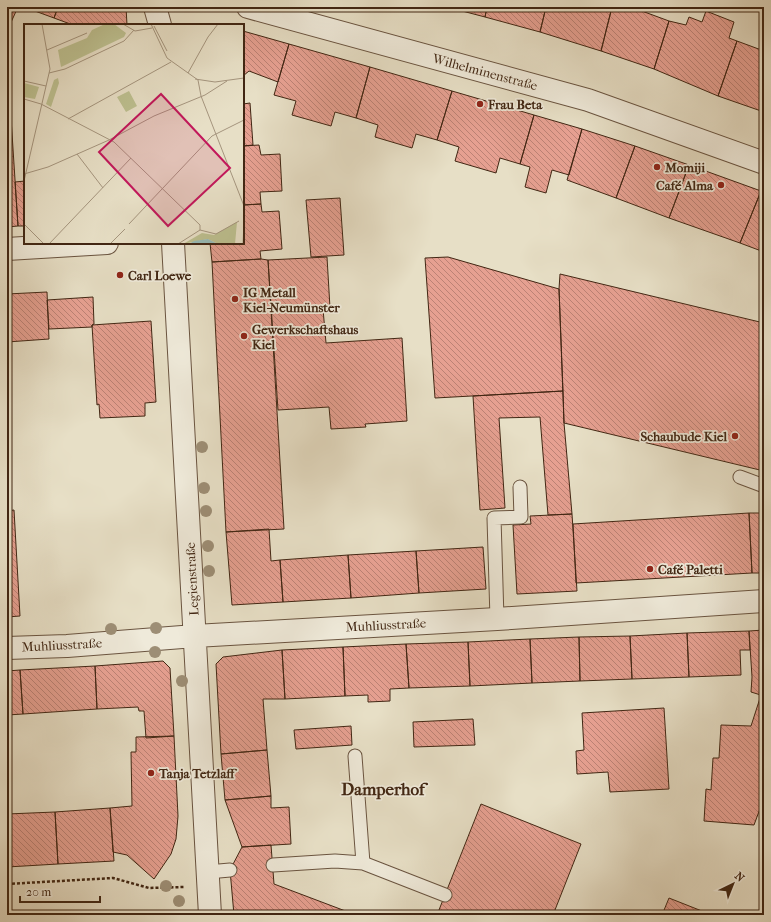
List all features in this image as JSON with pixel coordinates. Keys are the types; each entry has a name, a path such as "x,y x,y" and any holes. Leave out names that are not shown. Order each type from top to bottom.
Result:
{"street":[{"path":"155,7 160,24"},
{"name":"Wilhelminenstraße","path":"248,7 588,100 764,163"},
{"path":"7,249 90,244"},
{"name":"Legienstraße","path":"173,244 210,915"},
{"name":"Muhliusstraße","path":"7,648 67,646 195,636 497,619 764,601"}],"lane":[{"path":"740,477 764,486"},
{"path":"497,619 494,518 521,517 520,487"},
{"path":"355,756 363,863"},
{"path":"273,865 335,861 363,863 445,895"},
{"path":"208,879 230,870"}],"path":[{"path":"7,884 113,878 149,888 208,879"}],"building":[{"path":"7,7 18,7 7,31"},
{"path":"24,7 58,7 54,18"},
{"path":"58,7 126,7 127,24 70,24 54,18"},
{"path":"447,7 487,7 485,17"},
{"path":"487,7 546,7 540,32 485,17"},
{"path":"546,7 612,7 601,51 540,32"},
{"path":"612,7 631,7 669,21 654,69 601,51"},
{"path":"706,11 734,22 729,38 737,41 718,96 654,69 669,21 686,25 689,17 702,22"},
{"path":"244,31 289,44 278,82 249,71 244,75"},
{"path":"737,41 764,51 764,112 718,96"},
{"path":"289,44 370,67 356,118 335,112 331,126 292,115 296,101 274,95"},
{"path":"7,56 18,226 7,227"},
{"path":"370,67 452,91 437,140 416,134 412,148 375,137 378,125 356,118"},
{"path":"452,91 534,115 520,164 500,158 496,173 455,161 459,147 437,140"},
{"path":"250,103 253,145 244,146 244,104"},
{"path":"534,115 582,129 569,175 552,170 546,193 525,187 530,167 520,164"},
{"path":"582,129 635,146 616,198 567,180"},
{"path":"259,145 261,155 280,154 282,191 260,192 261,204 244,205 244,146"},
{"path":"635,146 689,165 669,218 616,198"},
{"path":"689,165 761,191 740,243 669,218"},
{"path":"24,181 24,226 18,226 15,182"},
{"path":"761,191 764,192 764,252 740,243"},
{"path":"340,198 344,255 311,257 306,200"},
{"path":"261,204 262,212 279,211 282,249 260,251 261,259 212,262 210,244 244,244 244,205"},
{"path":"327,257 330,308 323,309 326,343 402,338 407,421 365,424 366,427 331,429 329,407 278,410 268,260"},
{"path":"448,257 559,289 563,391 435,398 425,258"},
{"name":"Gewerkschaftshaus Kiel","path":"261,259 268,260 284,529 226,532 212,262"},
{"path":"560,274 764,323 764,471 564,423 559,289"},
{"path":"47,292 49,339 7,342 7,294"},
{"path":"93,297 94,324 92,327 49,329 47,300"},
{"path":"151,321 156,402 145,403 145,416 100,418 99,404 97,405 92,325"},
{"path":"563,391 564,423 572,514 548,515 540,417 499,418 505,508 480,510 473,396"},
{"path":"14,510 20,616 7,617 7,511"},
{"path":"749,513 764,513 764,573 752,573"},
{"path":"749,513 752,573 576,583 573,524"},
{"path":"572,514 577,591 517,594 513,525 531,524 530,516"},
{"path":"269,529 271,561 280,560 283,602 232,605 226,532"},
{"path":"483,547 486,589 419,593 416,551"},
{"path":"416,551 419,593 351,598 348,555"},
{"path":"348,555 351,598 283,602 280,560"},
{"path":"764,630 764,696 751,692 752,677 749,631"},
{"path":"749,631 750,650 740,650 741,675 689,677 687,633"},
{"path":"687,633 689,677 632,679 630,636"},
{"path":"630,636 632,679 580,681 579,637"},
{"path":"579,637 580,681 532,683 530,639"},
{"path":"530,639 532,683 470,686 468,642"},
{"path":"468,642 470,686 409,688 406,644"},
{"path":"406,644 409,688 390,689 390,701 368,702 368,695 345,696 343,647"},
{"path":"343,647 345,696 285,699 282,650"},
{"path":"282,650 285,699 263,699 267,750 221,754 216,664 223,657"},
{"path":"163,661 170,668 174,736 146,738 144,711 139,711 138,707 97,709 95,666"},
{"path":"95,666 97,709 23,714 20,670"},
{"path":"20,670 23,714 7,715 7,671"},
{"path":"761,695 764,696 764,798 754,825 704,821 706,789 711,790 713,758 719,758 721,725 751,726"},
{"path":"664,708 669,789 610,792 608,772 577,774 576,751 584,750 582,713"},
{"path":"473,719 475,745 414,747 413,722"},
{"path":"351,726 352,745 296,749 294,730"},
{"path":"174,736 178,816 176,839 171,854 154,879 127,855 113,852 110,808 132,806 131,752 136,752 136,737"},
{"path":"267,750 271,796 225,800 221,754"},
{"path":"271,796 271,808 289,807 291,844 242,847 225,800"},
{"path":"481,804 581,844 553,915 437,915"},
{"path":"110,808 114,861 58,864 55,812"},
{"path":"55,812 58,864 7,867 7,814"},
{"path":"271,845 274,884 356,915 234,915 230,870 242,847"},
{"path":"669,898 712,915 662,915"}],"place":[{"name":"Frau Beta","path":"480,104"},
{"name":"Momiji","path":"657,167"},
{"name":"Café Alma","path":"721,185"},
{"name":"Carl Loewe","path":"120,275"},
{"name":"IG Metall Kiel-Neumünster","path":"235,299"},
{"name":"Gewerkschaftshaus Kiel","path":"244,336"},
{"name":"Schaubude Kiel","path":"735,436"},
{"name":"Café Paletti","path":"650,569"},
{"name":"Tanja Tetzlaff","path":"151,773"}],"district":[{"name":"Damperhof","path":"383,789"}]}
